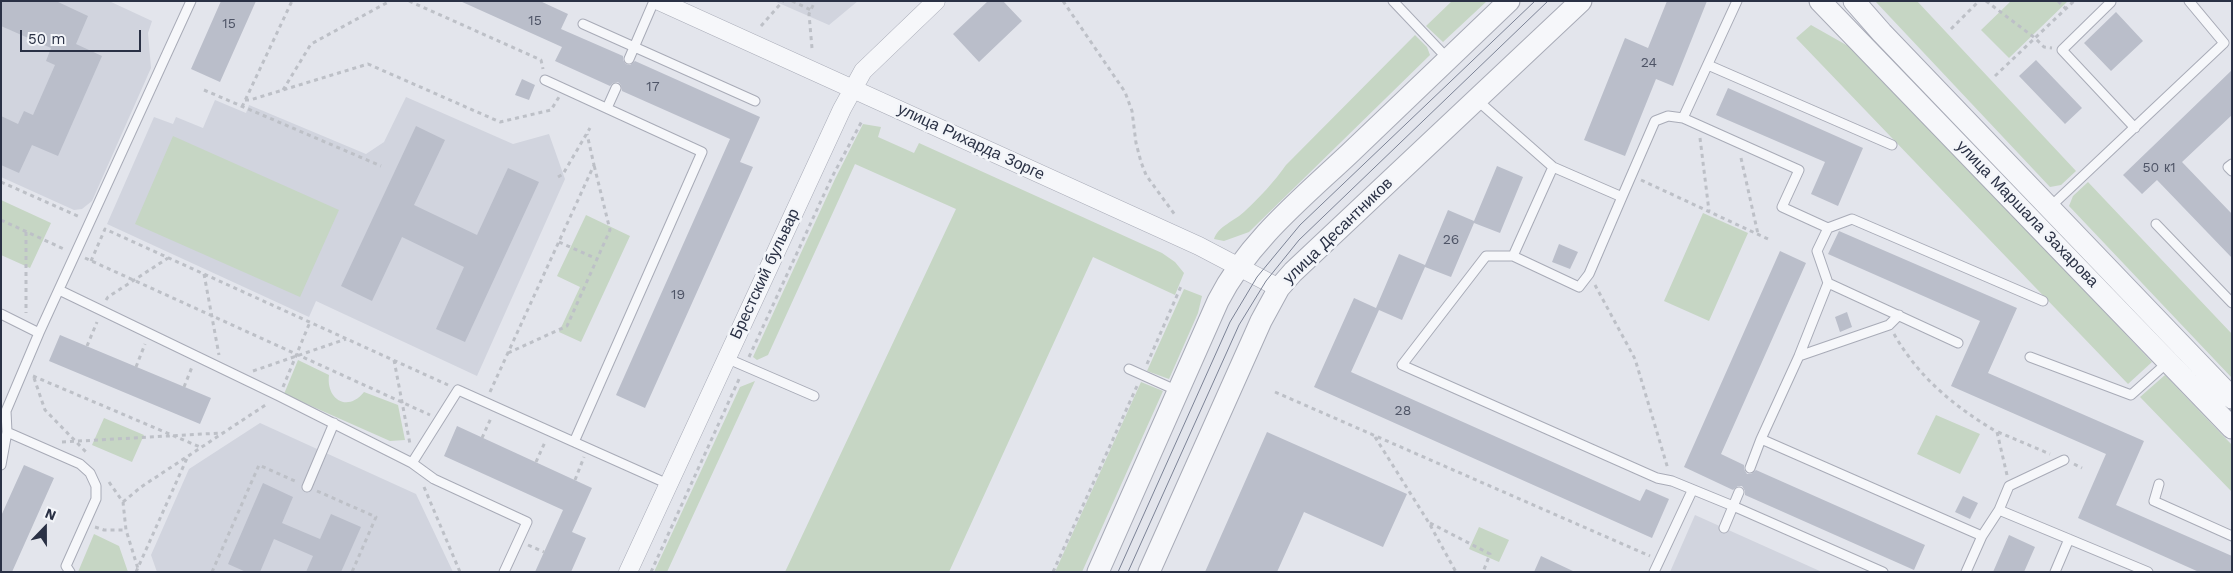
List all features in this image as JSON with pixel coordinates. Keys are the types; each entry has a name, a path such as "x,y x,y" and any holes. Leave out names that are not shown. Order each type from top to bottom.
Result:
{"street":[{"name":"улица Рихарда Зорге","path":"660,1 1199,246 1279,288"},
{"name":"Брестский бульвар","path":"628,572 726,358 853,89 863,71 936,1"},
{"path":"1098,572 1218,301 1238,266 1268,231 1298,201 1509,1"},
{"name":"улица Десантников","path":"1149,572 1262,321 1279,288 1293,272 1581,1"},
{"name":"улица Маршала Захарова","path":"1820,1 2042,215 2176,354 2232,428"},
{"name":"улица Маршала Захарова","path":"1854,1 2042,215"},
{"name":"улица Маршала Захарова","path":"2176,354 2232,398"}],"lane":[{"path":"1,465 7,432 6,411 39,333 191,1"},
{"path":"629,59 654,1"},
{"path":"1393,1 1448,60"},
{"path":"1683,118 1737,1"},
{"path":"2042,215 2224,43 2189,1"},
{"path":"2111,2 2062,50 2135,128"},
{"path":"583,24 755,101"},
{"path":"1708,65 1892,145"},
{"path":"545,80 702,152 574,442"},
{"path":"606,108 616,88"},
{"path":"1477,100 1552,167 1622,198"},
{"path":"1828,228 1782,207 1798,170 1683,118 1668,116 1655,122 1589,274 1579,287 1513,256 1486,256 1402,365 1657,478 1672,481 1692,491 1733,506 1883,572"},
{"path":"2232,164 2228,167 2232,171"},
{"path":"1513,256 1552,167"},
{"path":"1750,468 1800,356 1828,283 1817,251 1828,228 1852,219 2043,301"},
{"path":"2156,224 2232,303"},
{"path":"1828,283 1958,343"},
{"path":"59,290 239,376 412,463 434,480 527,522 504,572"},
{"path":"1,314 39,333"},
{"path":"1800,356 1889,325 1899,315"},
{"path":"2030,357 2131,395 2176,354"},
{"path":"726,358 814,396"},
{"path":"1129,369 1178,391"},
{"path":"412,463 458,390 668,484"},
{"path":"307,487 334,424"},
{"path":"7,432 80,464 90,473 96,486 96,499 66,566 70,572"},
{"path":"1761,440 1982,536"},
{"path":"1966,572 1982,536 1999,510 2009,486 2064,460"},
{"path":"2159,484 2154,501 2232,536"},
{"path":"1654,572 1692,491"},
{"path":"1724,528 1740,492"},
{"path":"1999,510 2145,571"},
{"path":"2054,572 2069,539"}],"path":[{"path":"242,107 292,1"},
{"path":"283,90 312,44 390,1"},
{"path":"409,1 541,60 545,80"},
{"path":"761,26 783,1"},
{"path":"792,1 811,10"},
{"path":"812,48 809,14 814,1"},
{"path":"1063,1 1125,92 1132,111 1136,143 1146,175 1175,214"},
{"path":"1952,29 1979,1"},
{"path":"1986,1 2044,47"},
{"path":"2058,1 2066,9"},
{"path":"1995,76 2074,1"},
{"path":"245,100 368,64 500,122 550,110 564,89"},
{"path":"204,90 381,166"},
{"path":"652,572 832,177 863,119"},
{"path":"558,176 563,174 590,128"},
{"path":"508,354 567,326 610,230 587,134"},
{"path":"1700,137 1709,212"},
{"path":"1740,155 1758,235"},
{"path":"485,402 594,165"},
{"path":"1631,176 1768,240"},
{"path":"1,182 90,222"},
{"path":"1,220 430,415"},
{"path":"90,261 105,229 448,385"},
{"path":"26,231 26,326"},
{"path":"559,242 597,259"},
{"path":"86,346 108,297 168,258"},
{"path":"204,274 221,368"},
{"path":"1589,274 1635,359 1672,481"},
{"path":"1144,370 1182,284"},
{"path":"123,502 141,487 279,396 310,322"},
{"path":"1889,325 1906,355 1942,394 1964,412 1998,432 2082,468"},
{"path":"136,367 150,334"},
{"path":"239,376 346,339"},
{"path":"184,387 196,356"},
{"path":"394,360 403,402 412,463 460,572"},
{"path":"23,371 200,448"},
{"path":"1053,572 1140,380"},
{"path":"1275,392 1659,560"},
{"path":"482,438 496,407"},
{"path":"536,462 550,432"},
{"path":"1998,432 2009,486"},
{"path":"37,444 223,433"},
{"path":"1375,437 1429,523 1456,572"},
{"path":"575,480 588,448"},
{"path":"136,572 188,456"},
{"path":"212,572 259,466 376,517 352,572"},
{"path":"85,523 104,530 126,530"},
{"path":"1429,523 1490,554 1483,572"}],"shaded area":[{"path":"1,1 109,1 152,21 148,33 151,68 92,201 82,209 74,210 1,177"},
{"path":"774,1 858,1 829,25"},
{"path":"406,97 513,144 549,134 565,179 477,376 316,301 309,317 107,224 154,117 173,124 176,117 203,128 215,100 246,113 249,105 366,154 384,142"},
{"path":"260,423 416,494 453,572 157,572 151,555 189,469"},
{"path":"1695,515 1822,572 1670,572"}],"green space":[{"path":"1452,1 1487,1 1443,42 1426,26"},
{"path":"1875,1 1917,1 2076,171 2061,185 2050,187"},
{"path":"2011,1 2068,1 2009,58 1981,30"},
{"path":"1811,25 1857,51 2152,362 2128,384 1796,38"},
{"path":"1415,35 1427,47 1430,55 1249,232 1224,241 1214,239 1219,231 1241,215 1256,200 1286,165"},
{"path":"863,124 881,127 878,137 914,153 919,143 1162,253 1175,262 1184,273 1175,295 1093,257 949,572 785,572 956,209 855,164 768,355 757,360 753,357 835,179"},
{"path":"173,136 339,210 300,297 135,224"},
{"path":"2088,182 2232,334 2232,378 2069,206 2073,196"},
{"path":"1,200 51,223 30,268 1,255"},
{"path":"1703,213 1748,233 1709,321 1664,301"},
{"path":"586,215 630,236 581,342 559,332 580,287 557,276"},
{"path":"1184,289 1202,296 1198,313 1169,379 1147,371"},
{"path":"298,360 329,375 331,391 339,400 351,402 364,392 398,405 405,440 390,441 284,394"},
{"path":"2165,375 2232,445 2232,492 2140,397"},
{"path":"755,381 667,572 654,572 740,387"},
{"path":"1141,382 1163,391 1082,572 1055,572"},
{"path":"1936,415 1980,434 1960,474 1917,454"},
{"path":"104,418 144,435 132,462 92,445"},
{"path":"1479,527 1509,540 1499,562 1469,549"},
{"path":"94,534 119,546 128,572 78,572"}],"building":[{"path":"1,1 56,1 88,16 76,44 102,56 58,156 32,145 19,173 1,165 1,116 18,124 24,111 33,115 55,65 46,61 51,48 1,26"},
{"path":"221,1 256,1 220,82 191,69"},
{"path":"460,1 540,1 568,14 561,29 623,56 626,64 630,65 635,61 760,117 740,162 753,167 645,408 616,395 730,139 622,91 621,85 618,82 610,86 555,61 562,47"},
{"path":"988,1 1003,1 1022,21 979,62 953,34"},
{"path":"1667,1 1707,1 1673,86 1656,79 1625,156 1584,140 1625,38 1648,48"},
{"path":"2116,12 2143,41 2111,71 2084,43"},
{"path":"2036,60 2082,108 2065,124 2019,76"},
{"path":"2232,70 2232,115 2182,162 2232,214 2232,258 2157,180 2142,194 2123,175"},
{"path":"522,79 535,85 529,100 515,95"},
{"path":"1728,88 1863,148 1838,206 1811,194 1825,162 1716,115"},
{"path":"416,126 445,140 414,205 477,235 508,168 539,182 465,342 436,329 464,267 402,237 372,301 341,286"},
{"path":"1497,166 1523,177 1500,233 1474,223 1451,277 1425,267 1402,320 1379,310 1351,372 1640,501 1646,489 1669,499 1652,538 1314,387 1354,298 1376,308 1399,254 1425,265 1448,210 1474,221"},
{"path":"1839,231 2017,308 1988,373 2144,441 2116,505 2232,556 2232,572 2199,572 2078,518 2106,454 1951,386 1980,321 1828,254"},
{"path":"1559,244 1578,252 1570,269 1552,262"},
{"path":"1780,251 1806,263 1721,454 1744,465 1747,474 1751,474 1756,470 1925,545 1914,570 1745,495 1742,486 1738,486 1733,490 1684,467"},
{"path":"1847,312 1852,327 1840,332 1835,317"},
{"path":"60,335 211,398 200,424 49,361"},
{"path":"457,426 592,488 572,532 586,538 571,572 535,572 563,510 444,456"},
{"path":"1267,432 1407,494 1383,547 1304,512 1277,572 1205,572"},
{"path":"24,465 54,478 12,572 1,572 1,516"},
{"path":"263,483 293,497 282,523 320,539 331,514 361,527 341,572 306,572 313,556 274,539 260,572 246,572 228,564"},
{"path":"1963,496 1978,503 1970,519 1955,512"},
{"path":"2009,535 2035,547 2024,572 1993,572"},
{"path":"1541,556 1575,572 1534,572"}],"tram line":[{"path":"1118,572 1230,322 1257,277 1300,225 1535,1"},
{"path":"1128,572 1239,325 1266,281 1299,240 1548,1"}]}
